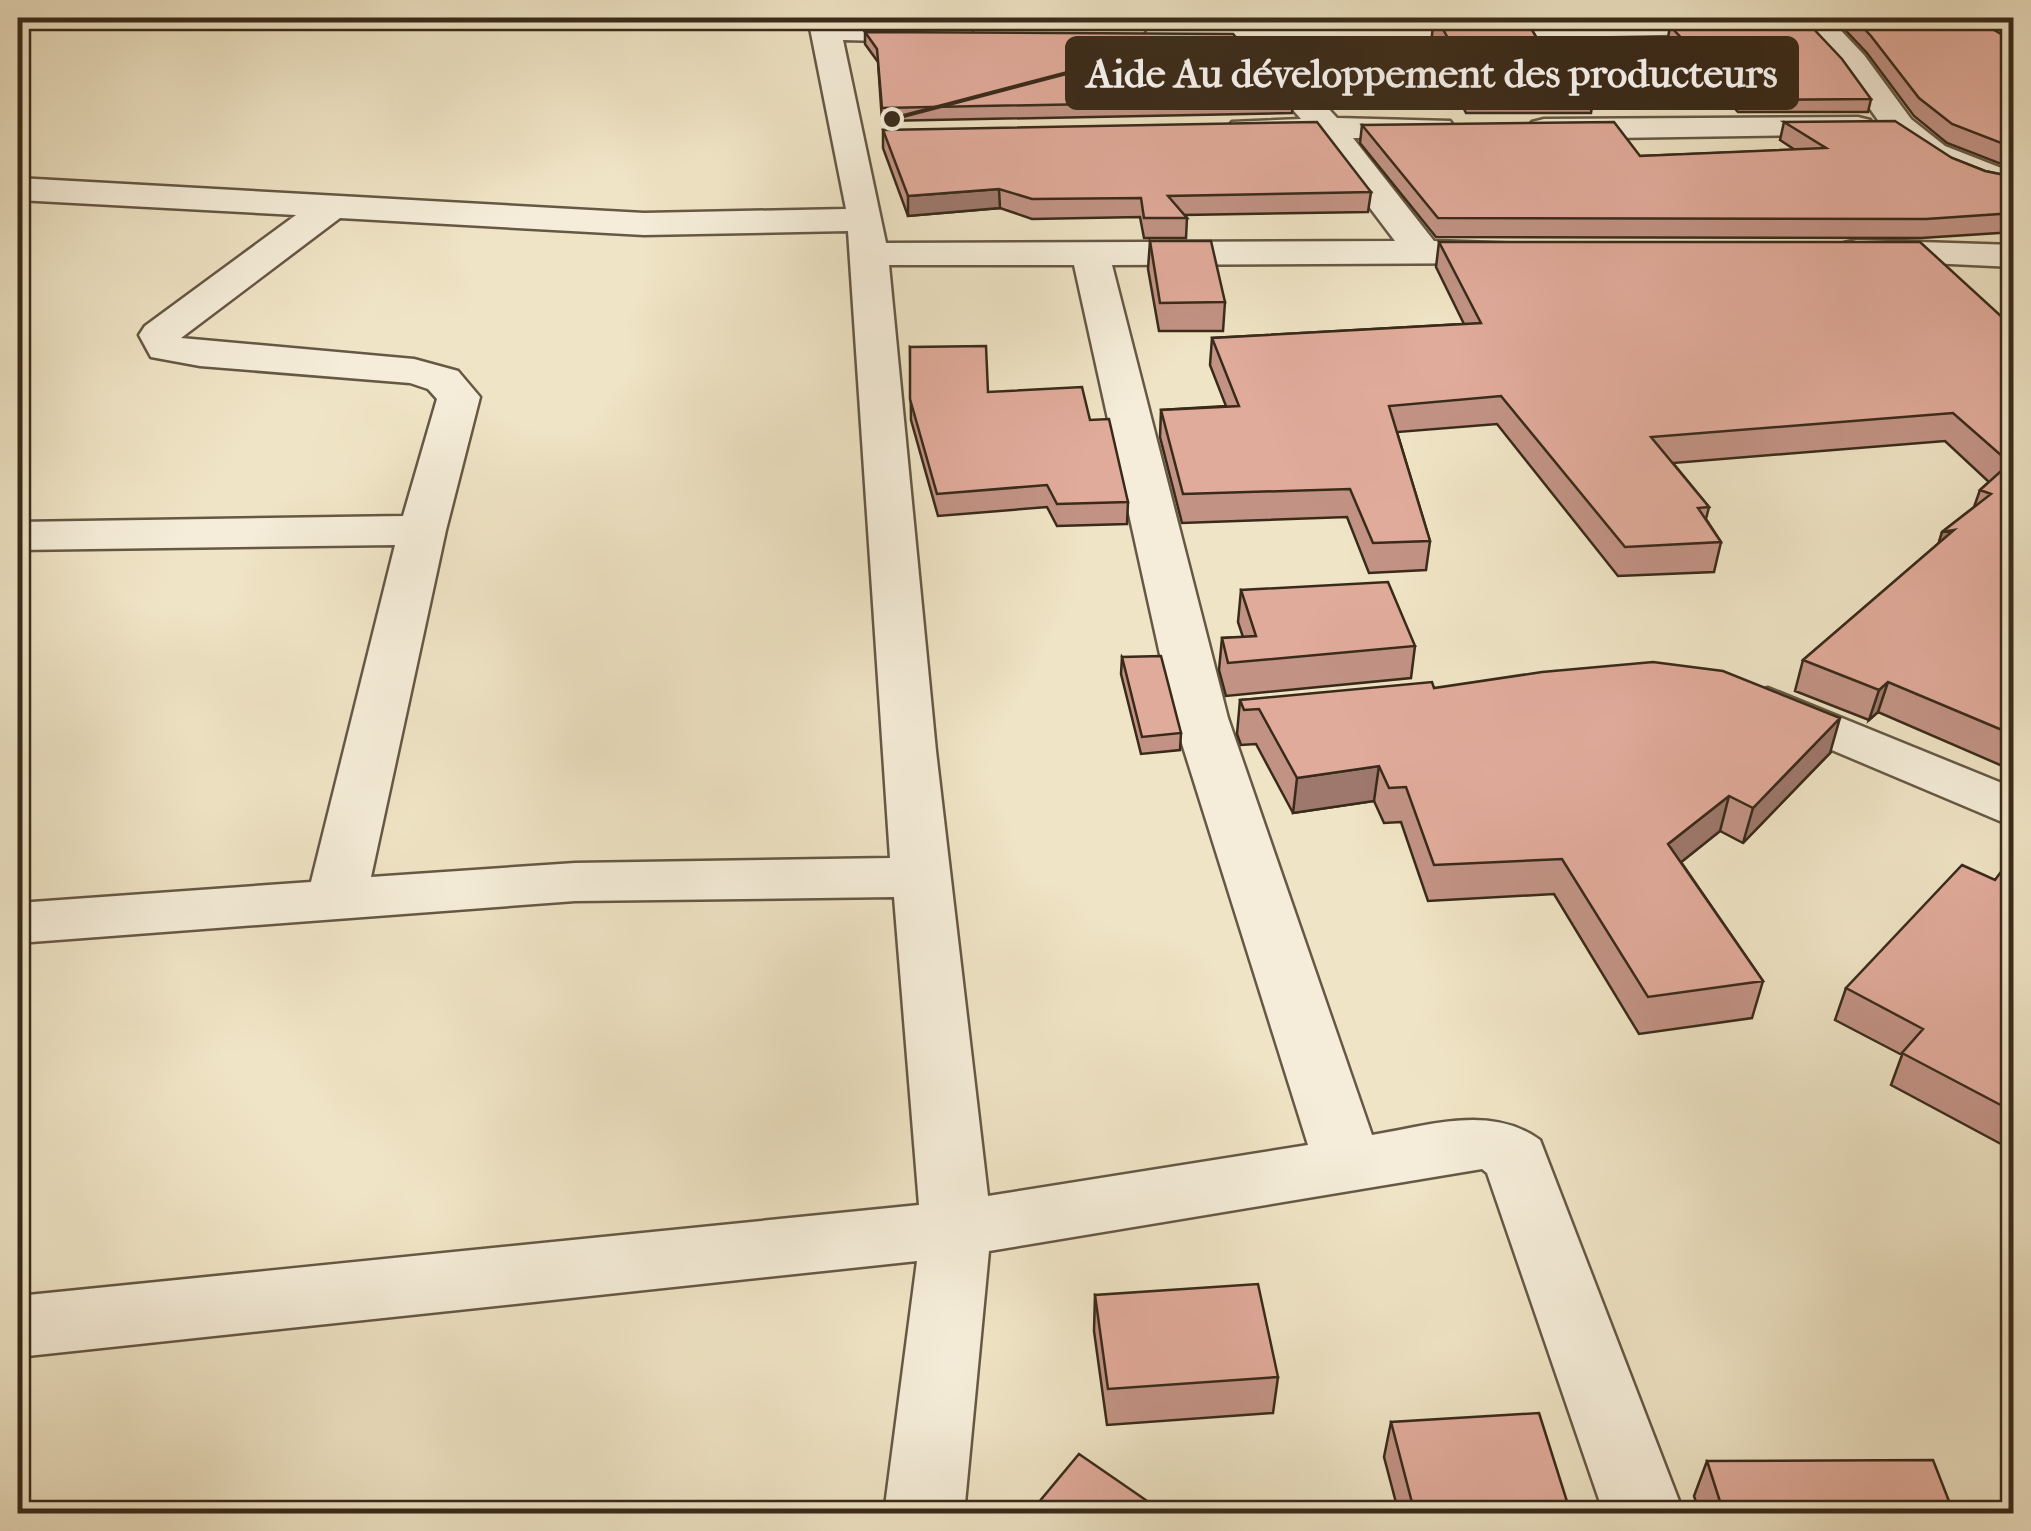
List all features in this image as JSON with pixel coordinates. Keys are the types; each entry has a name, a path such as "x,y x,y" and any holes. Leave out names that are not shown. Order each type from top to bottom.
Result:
{"street":[{"path":"1135,36 1236,26 1814,20 1868,80 1900,126 1933,154 1992,180 2014,184"},
{"path":"924,1514 956,1229 868,237 871,135 824,24 995,35"},
{"path":"1236,26 1326,127 1424,252"},
{"path":"1503,129 1900,126"},
{"path":"1208,129 1464,128"},
{"path":"18,189 335,204 1090,253 1550,252"},
{"path":"335,204 159,335 165,348 200,354 414,371 443,380 459,397 422,530 337,897"},
{"path":"1825,252 2014,256"},
{"path":"1090,253 1201,718 1348,1165"},
{"path":"18,536 422,530"},
{"path":"1719,686 2014,809"},
{"path":"1201,718 1259,712"},
{"path":"18,923 576,882 922,877"},
{"path":"18,1327 956,1229 1485,1143 1501,1147 1516,1158 1644,1514"}],"building":[{"path":"1437,18 1525,18 1543,49 1571,48 1596,81 1471,81"},
{"path":"1854,18 1974,18 2014,40 2014,148 1952,124 1919,98"},
{"path":"1809,24 1842,59 1871,99 1741,100 1670,26"},
{"path":"865,32 1233,34 1293,100 882,108 877,49"},
{"path":"1895,121 1952,158 2014,177 2014,213 1926,219 1438,218 1362,125 1614,122 1640,156 1826,148 1784,122"},
{"path":"1317,122 1371,192 1168,196 1187,218 1144,218 1141,198 1032,199 999,189 908,196 883,130"},
{"path":"1150,241 1211,241 1225,302 1160,303"},
{"path":"1439,242 1920,242 2014,328 2014,735 1888,682 1879,690 1803,660 1954,530 1942,532 1991,494 1980,490 2010,463 1953,413 1651,437 1709,507 1698,508 1721,542 1625,547 1501,396 1389,406 1430,541 1373,543 1350,489 1183,494 1161,410 1239,406 1212,338 1481,323"},
{"path":"986,346 988,392 1082,387 1090,420 1109,419 1128,502 1057,504 1047,485 937,494 910,399 910,347"},
{"path":"1388,582 1415,646 1228,663 1222,638 1256,636 1241,590"},
{"path":"1161,656 1181,733 1142,737 1122,657"},
{"path":"1653,662 1723,671 1840,718 1753,808 1729,796 1668,844 1763,981 1648,997 1562,859 1434,865 1406,787 1389,788 1379,766 1297,778 1259,709 1244,710 1240,700 1432,682 1434,688 1542,672"},
{"path":"1962,865 1995,880 2006,865 2014,868 2014,1112 1902,1053 1923,1029 1846,988"},
{"path":"1258,1284 1278,1377 1108,1389 1095,1295"},
{"path":"1539,1413 1571,1514 1415,1514 1391,1422"},
{"path":"1079,1454 1166,1514 1029,1514"},
{"path":"1933,1460 1954,1514 1724,1514 1707,1461"}],"place":[{"name":"Aide Au développement des producteurs","path":"892,119"}]}
